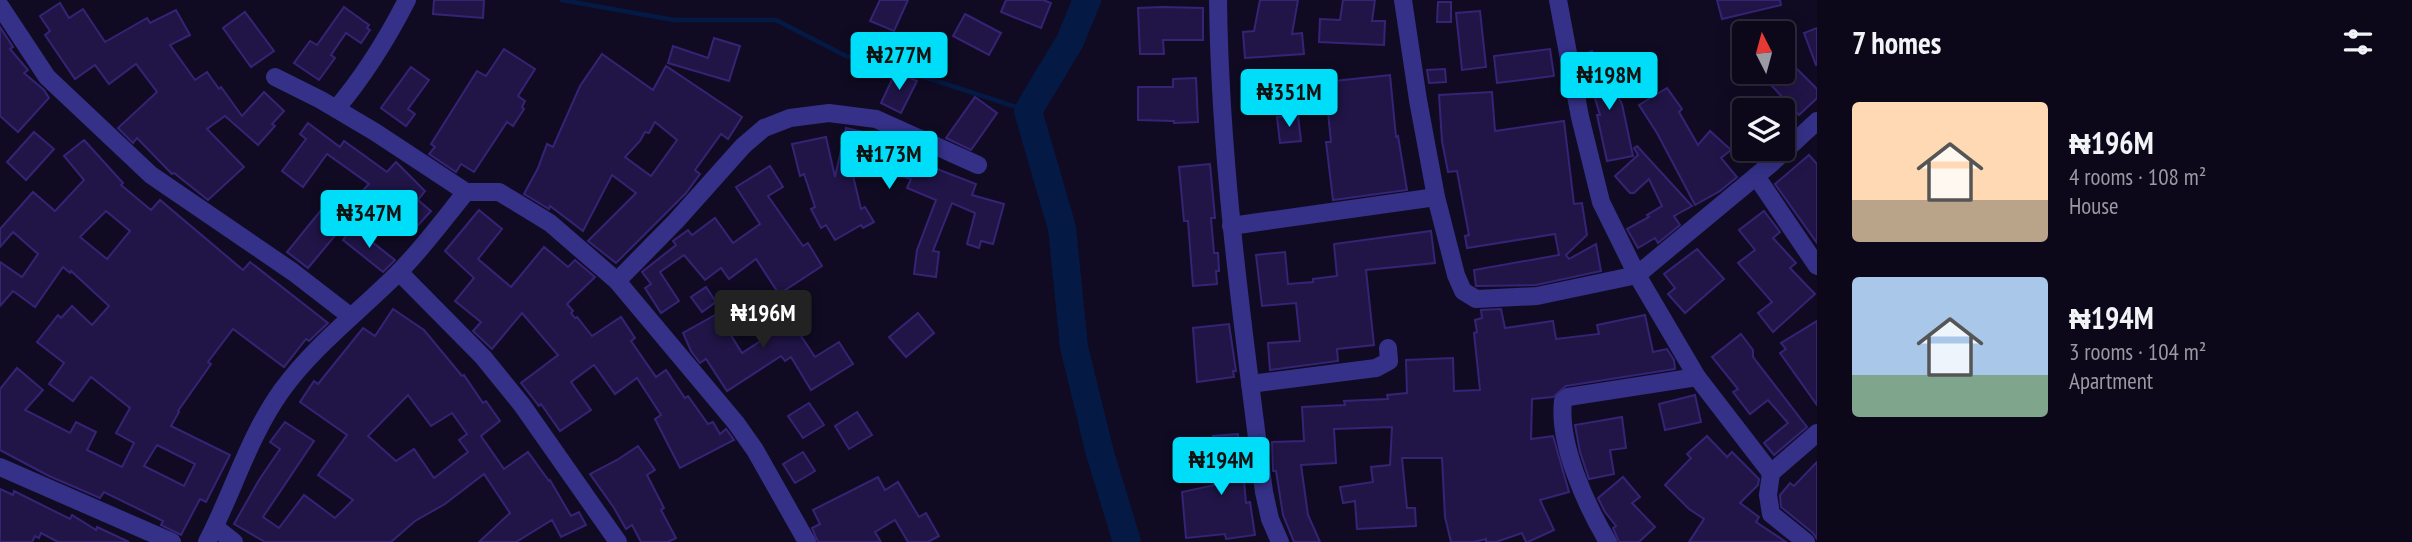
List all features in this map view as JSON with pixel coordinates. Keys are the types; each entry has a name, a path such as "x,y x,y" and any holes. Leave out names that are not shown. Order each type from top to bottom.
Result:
{"street":[{"path":"337,109 379,53 407,0"},
{"path":"1219,0 1219,72 1231,226 1264,492 1270,519 1280,542"},
{"path":"1403,0 1436,197 1456,275 1463,290 1476,299 1537,296 1637,275 1756,176 1817,121"},
{"path":"1559,0 1580,117 1601,202 1637,275 1697,377 1771,472"},
{"path":"0,6 47,77 151,175 293,272 350,316"},
{"path":"275,77 337,109 466,192 499,192 550,223 617,281 736,423 755,450 807,542"},
{"path":"617,281 676,221 743,146 764,128 790,118 829,113 876,119 978,165"},
{"path":"1756,176 1817,265"},
{"path":"234,542 211,534 245,458 281,391 350,316 399,272 466,192"},
{"path":"1231,226 1436,197"},
{"path":"399,272 491,366 522,405 618,542"},
{"path":"1250,384 1376,368 1390,361 1388,348"},
{"path":"1608,542 1585,502 1563,430 1563,401 1568,397 1697,377"},
{"path":"1806,542 1771,514 1768,495 1771,472 1817,433"},
{"path":"0,467 172,542"}],"building":[{"path":"434,0 484,0 483,18 433,14"},
{"path":"880,0 908,0 894,31 870,21"},
{"path":"1006,0 1043,0 1051,3 1041,28 1001,12"},
{"path":"1260,0 1298,0 1292,34 1302,33 1304,54 1245,58 1243,32 1254,31"},
{"path":"1343,0 1375,0 1372,21 1385,21 1384,45 1319,42 1320,19 1340,20"},
{"path":"1717,0 1780,0 1781,5 1722,19"},
{"path":"1438,2 1451,2 1451,22 1437,22"},
{"path":"60,3 69,18 83,9 105,42 147,18 150,23 176,10 190,35 170,45 195,80 207,72 242,116 264,92 284,111 258,145 225,116 207,129 244,167 208,200 172,174 137,138 133,143 118,128 157,92 136,64 109,84 95,65 75,79 45,35 50,31 40,16"},
{"path":"344,7 369,25 367,28 370,30 361,43 346,33 331,55 335,58 319,80 294,63 310,41 317,45"},
{"path":"1138,8 1203,8 1203,40 1163,40 1164,54 1140,54"},
{"path":"1480,11 1486,67 1462,70 1456,13"},
{"path":"245,12 274,51 251,67 223,28"},
{"path":"965,14 1001,33 989,55 953,36"},
{"path":"0,27 13,47 10,49 28,70 24,73 44,90 49,98 18,132 0,116"},
{"path":"1817,28 1817,65 1816,65 1804,33"},
{"path":"714,38 740,46 729,81 668,63 673,46 708,58"},
{"path":"504,49 535,69 518,96 525,101 522,107 524,109 513,126 507,122 474,172 461,164 456,172 429,154 435,147 431,144 477,71 486,76"},
{"path":"1550,49 1554,76 1497,83 1494,56"},
{"path":"1592,51 1622,104 1633,156 1607,161 1597,115 1600,115 1582,55"},
{"path":"602,54 653,90 666,66 742,117 728,139 721,134 695,170 700,174 686,193 616,263 588,241 636,193 612,175 583,231 550,206 549,209 524,194 547,144 553,147 580,86","holes":["655,122 677,140 651,176 625,157 645,132 649,133"]},
{"path":"411,67 429,80 408,109 415,114 406,126 381,108"},
{"path":"1796,68 1817,89 1817,98 1799,115 1795,111 1795,98 1783,98 1771,85 1796,84"},
{"path":"1445,69 1446,82 1429,83 1427,70"},
{"path":"896,71 917,81 901,113 881,103"},
{"path":"1390,75 1396,137 1398,136 1407,190 1333,200 1326,142 1331,142 1325,82"},
{"path":"1196,78 1198,122 1138,120 1138,87 1173,87 1173,79"},
{"path":"1667,88 1682,109 1679,112 1698,145 1710,131 1731,150 1721,158 1737,177 1720,191 1695,205 1639,105"},
{"path":"1492,92 1495,131 1564,121 1574,204 1582,203 1587,235 1566,255 1569,259 1596,244 1601,271 1536,285 1476,286 1474,270 1559,255 1555,234 1467,248 1465,236 1469,235 1457,171 1448,172 1442,141 1439,95"},
{"path":"975,97 997,113 971,150 946,138"},
{"path":"1298,115 1301,141 1280,143 1277,117"},
{"path":"308,123 340,147 344,141 387,172 396,162 425,191 418,200 431,211 409,235 380,210 373,218 354,200 369,184 327,154 303,187 282,171 306,139 300,134"},
{"path":"846,128 885,137 910,147 906,157 976,184 972,195 1004,204 993,244 981,241 979,248 967,244 975,213 952,203 933,251 939,252 936,277 914,274 917,250 936,200 907,188 911,179 849,159 861,209 865,207 874,222 863,228 861,225 835,240 826,225 821,228 811,209 815,207 804,174 800,176 792,144 826,137 835,177"},
{"path":"34,132 54,149 26,180 7,162"},
{"path":"84,140 123,183 121,185 151,210 160,200 243,270 250,262 328,323 309,341 306,339 284,367 233,329 208,362 211,364 178,411 171,426 230,455 206,502 200,499 181,535 161,525 163,521 104,492 100,498 49,476 0,450 0,389 17,368 43,390 25,410 70,433 76,422 96,432 87,450 122,467 134,443 116,433 130,408 91,377 73,401 49,384 64,363 37,342 58,315 61,318 72,306 92,325 109,306 71,271 70,273 63,267 35,307 13,291 0,306 0,262 22,277 38,254 13,232 0,247 0,229 33,192 55,211 84,180 64,156","holes":["106,211 130,231 107,259 80,237","157,445 195,464 184,486 144,466"]},
{"path":"1637,146 1692,206 1674,216 1680,225 1658,243 1655,238 1638,248 1627,229 1662,206 1649,179 1634,193 1630,193 1615,176 1638,155 1634,148"},
{"path":"1809,155 1817,164 1817,243 1775,184"},
{"path":"1210,164 1215,218 1211,218 1214,253 1218,253 1219,271 1216,271 1217,284 1193,286 1188,221 1184,221 1179,167"},
{"path":"770,166 783,187 768,196 803,246 808,243 822,266 779,294 756,259 729,279 721,268 705,280 684,255 660,272 679,301 661,313 645,288 651,284 642,272 676,245 673,241 688,230 692,235 715,218 733,243 760,224 736,187"},
{"path":"322,209 343,226 308,268 287,252"},
{"path":"479,210 502,229 478,259 511,287 544,247 568,267 575,260 595,277 567,304 575,318 577,317 592,336 621,317 635,338 631,341 656,377 666,370 685,398 688,396 708,424 713,422 720,434 726,429 734,440 680,468 655,419 661,415 637,378 615,394 594,365 571,382 591,410 560,431 541,404 539,406 521,383 558,355 522,313 492,349 473,331 481,322 455,301 474,278 445,251"},
{"path":"1764,211 1780,232 1773,238 1796,263 1790,268 1815,294 1773,332 1758,313 1772,302 1738,263 1755,250 1739,230"},
{"path":"353,227 395,260 383,272 343,240"},
{"path":"1431,231 1435,263 1366,270 1374,345 1337,349 1338,361 1270,370 1268,343 1300,341 1296,303 1262,306 1256,255 1285,252 1288,284 1313,282 1313,279 1337,276 1334,244"},
{"path":"1697,249 1724,279 1685,313 1668,294 1675,288 1664,274"},
{"path":"706,287 716,302 702,312 691,297"},
{"path":"775,297 815,357 839,342 853,364 811,390 791,357 785,361 781,356 727,391 706,359 700,363 683,333 715,315 742,353 768,336 752,312"},
{"path":"393,309 424,330 500,421 481,436 504,469 528,452 550,480 571,516 579,512 586,525 561,537 552,520 516,542 479,542 510,513 484,474 445,504 415,521 391,542 265,542 234,524 280,449 270,442 285,422 314,441 263,517 279,528 304,495 335,518 353,500 318,475 347,435 300,402 314,381 318,384 363,328 375,336","holes":["408,395 431,426 452,413 467,434 459,440 468,452 434,478 414,449 396,461 368,436"]},
{"path":"1501,309 1505,328 1553,321 1556,339 1599,334 1597,325 1645,315 1653,352 1667,349 1674,360 1675,369 1566,386 1553,397 1532,399 1531,439 1553,436 1569,492 1540,500 1554,530 1528,542 1522,533 1496,542 1486,542 1486,539 1451,542 1445,517 1442,458 1402,458 1407,508 1415,508 1416,526 1357,529 1355,501 1343,503 1340,487 1373,482 1371,467 1390,465 1392,427 1334,429 1336,463 1301,465 1308,515 1320,542 1294,542 1283,515 1276,471 1273,471 1272,442 1304,441 1302,407 1345,405 1344,401 1388,399 1387,395 1407,393 1406,360 1453,358 1454,391 1480,390 1475,320 1482,318 1481,310"},
{"path":"918,313 934,333 906,357 889,337"},
{"path":"1817,321 1817,405 1780,353 1786,349 1781,343"},
{"path":"1229,324 1236,371 1233,371 1234,377 1197,382 1193,328"},
{"path":"1741,334 1753,350 1753,357 1807,427 1774,455 1764,443 1788,423 1768,400 1750,414 1733,392 1738,389 1712,357"},
{"path":"1695,395 1701,422 1665,430 1659,404"},
{"path":"809,403 824,425 803,438 788,416"},
{"path":"857,412 872,435 849,449 835,426"},
{"path":"1622,417 1626,448 1610,450 1614,474 1589,479 1575,425"},
{"path":"1238,434 1240,470 1243,470 1246,503 1250,502 1255,535 1226,539 1225,534 1186,538 1182,492 1215,485 1213,436"},
{"path":"1707,436 1727,457 1732,452 1759,479 1758,485 1740,503 1759,517 1756,522 1786,542 1689,542 1704,519 1689,509 1665,485 1691,458 1687,454"},
{"path":"638,446 655,470 647,475 676,538 668,542 641,542 632,525 626,529 590,474"},
{"path":"803,452 815,471 795,483 783,464"},
{"path":"1817,462 1817,539 1781,507 1780,495 1790,483 1794,486"},
{"path":"878,477 885,490 898,482 919,517 926,513 939,536 928,542 908,542 895,520 875,532 881,542 818,542 812,528 820,524 813,510"},
{"path":"1623,477 1640,497 1632,503 1655,527 1639,542 1619,542 1613,528 1616,526 1598,498"},
{"path":"0,489 13,495 14,491 70,519 72,515 96,530 97,527 129,542 58,542 41,533 39,538 35,536 32,542 0,542"}],"waterway":[{"path":"562,0 674,20 776,20 846,56 934,80 1028,111"},
{"path":"1087,0 1070,41 1028,111 1062,228 1074,347 1100,453 1127,542"}]}
